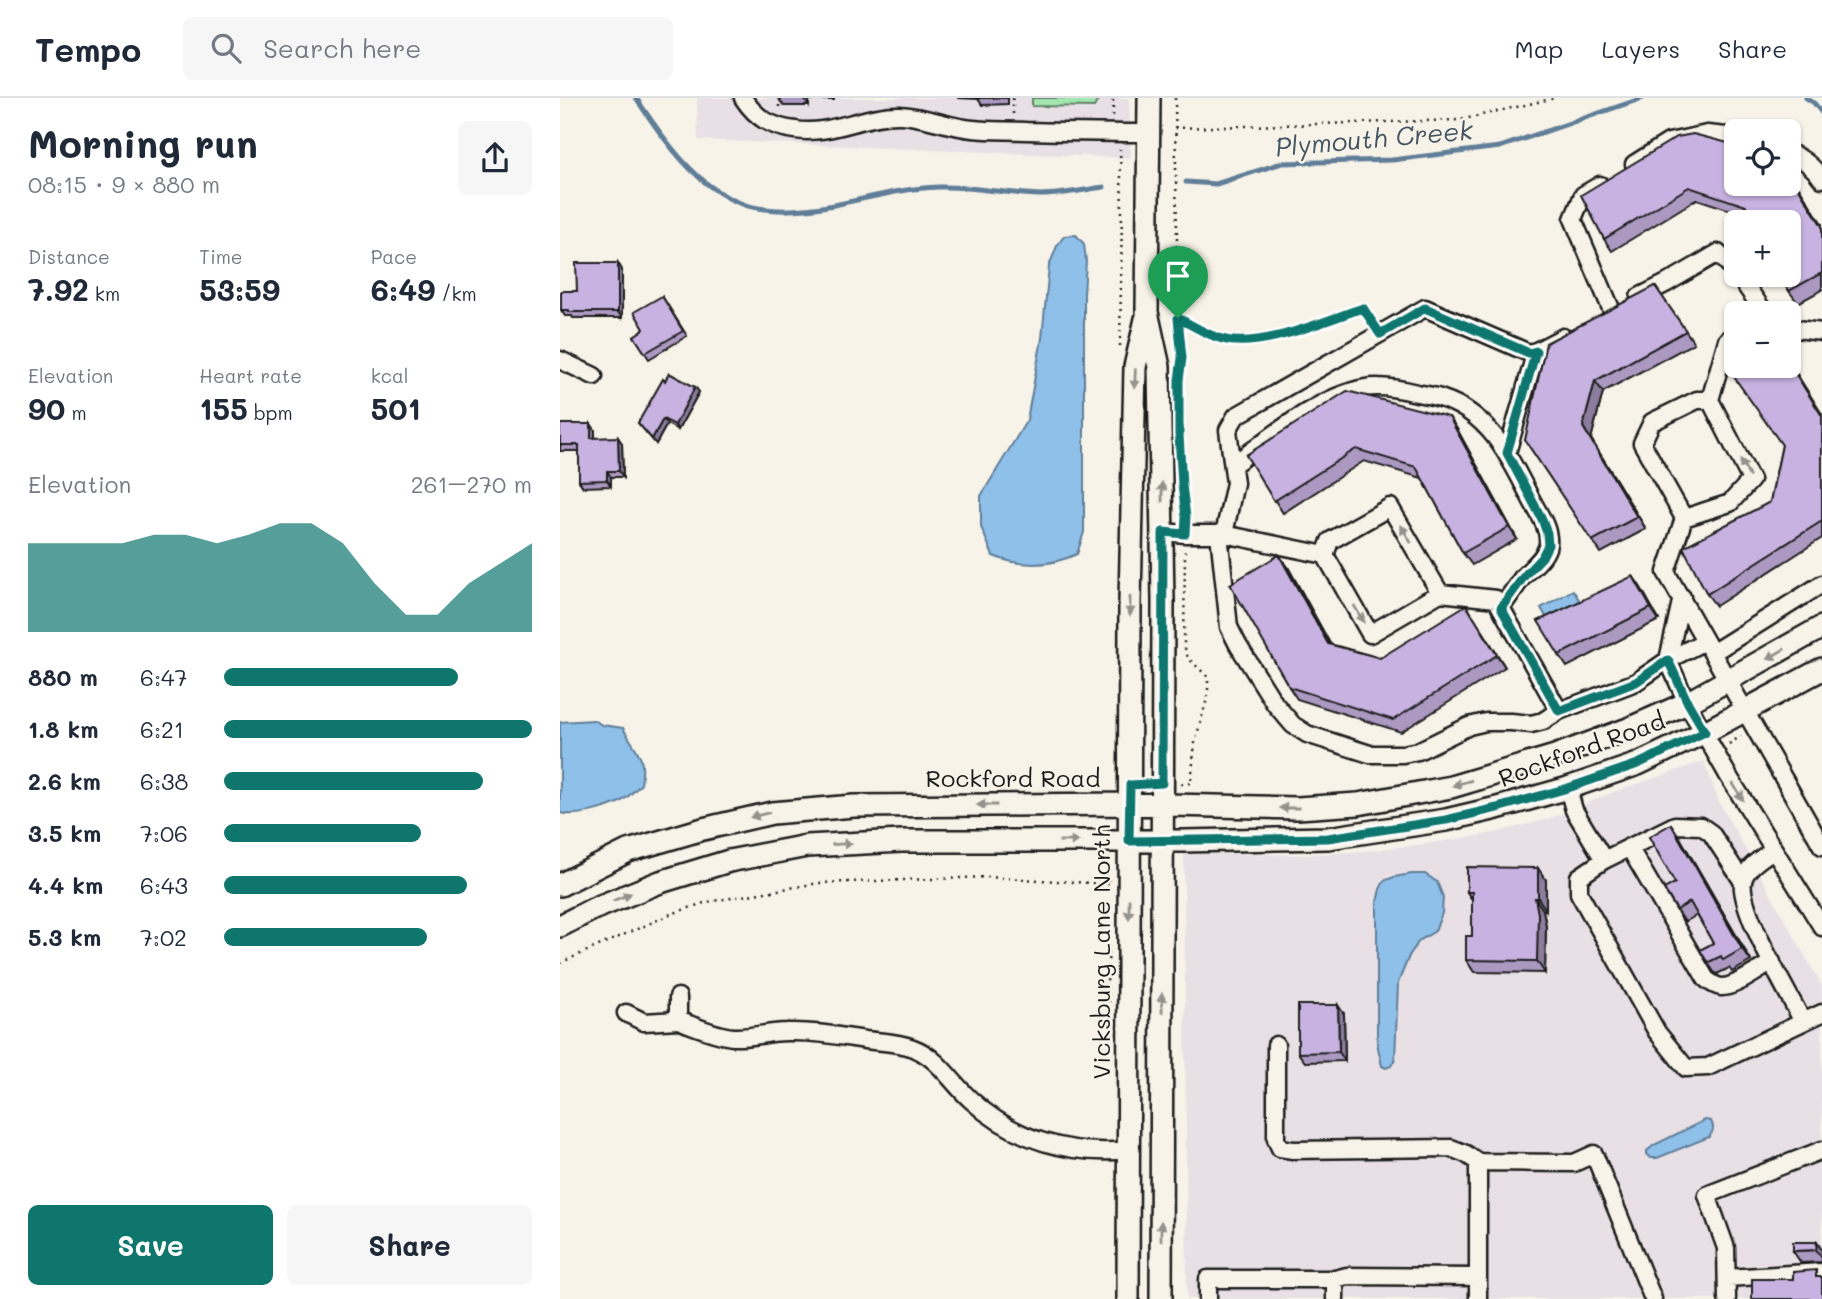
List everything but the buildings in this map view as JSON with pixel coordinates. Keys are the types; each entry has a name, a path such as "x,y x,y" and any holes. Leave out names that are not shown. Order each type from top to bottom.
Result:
{"main road":[{"name":"Vicksburg Lane North","path":"1128,1299 1130,588 1135,367 1147,312 1149,98"},
{"name":"Vicksburg Lane North","path":"1147,312 1159,367 1163,532 1161,1299"},
{"name":"Rockford Road","path":"560,885 628,851 772,813 854,806 1128,804 1297,808 1358,804 1437,789 1555,756 1628,729 1688,703 1822,627"},
{"name":"Rockford Road","path":"560,926 593,909 660,882 729,861 807,846 902,841 1328,838 1446,820 1568,788 1638,764 1705,732 1749,719 1822,669"}],"street":[{"path":"743,98 755,115 775,126 797,131 822,131 876,116 899,115 923,117 972,130 1149,133"},
{"path":"1612,311 1573,219 1583,195 1669,142 1707,134 1724,136"},
{"path":"1801,158 1822,179"},
{"path":"1594,320 1667,283 1718,253 1724,259"},
{"path":"1571,332 1529,353 1425,308 1236,416 1228,430 1235,483 1222,534 1229,627 1275,704 1293,724 1307,734 1370,754 1403,754 1418,751 1469,726 1486,722 1531,724 1543,721 1559,711 1636,682 1668,660 1709,647 1822,584"},
{"path":"1801,330 1822,332"},
{"path":"1507,453 1536,351"},
{"path":"1684,518 1730,503 1751,480 1710,400 1724,351"},
{"path":"560,360 594,376"},
{"path":"1233,465 1310,410 1348,392 1367,387 1405,390 1443,398 1460,406 1477,417 1507,453 1547,533 1548,545 1542,557 1501,608"},
{"path":"1710,400 1697,400 1652,422 1642,443 1684,518 1666,572 1822,846"},
{"path":"1325,555 1331,541 1390,507 1440,593"},
{"path":"1163,532 1222,534 1325,555 1370,634 1440,593 1496,599 1559,711"},
{"path":"1682,597 1668,660 1688,703 1716,752 1822,927"},
{"path":"1568,788 1574,810 1604,860"},
{"path":"1803,1022 1748,912 1743,882 1712,834 1701,826 1675,825 1604,860 1579,877 1579,893 1657,1032 1686,1068 1708,1067 1803,1022 1822,1013"},
{"path":"1629,847 1706,979 1712,984 1728,986 1772,962"},
{"path":"1743,882 1755,863 1773,850"},
{"path":"678,997 678,1020"},
{"path":"626,1013 644,1022 678,1020 734,1037 818,1032 913,1048 932,1058 971,1100 999,1122 1032,1139 1066,1148 1102,1153 1128,1150"},
{"path":"1276,1045 1276,1139 1280,1148 1451,1148 1478,1162 1574,1163 1594,1154 1653,1299"},
{"path":"1727,1299 1726,1248 1707,1195 1822,1150"},
{"path":"1478,1162 1478,1299"},
{"path":"1727,1278 1822,1272"},
{"path":"1208,1299 1208,1279 1478,1277"},
{"path":"1335,1279 1335,1299"}],"path":[{"path":"1175,98 1176,267 1182,358 1179,380"},
{"path":"1175,128 1460,120 1555,98"},
{"path":"1178,318 1221,339 1241,343 1279,336 1363,308 1380,334"},
{"path":"1162,783 1191,783 1195,741 1208,695 1208,677 1188,658 1184,645 1186,517 1181,472"},
{"path":"1716,752 1749,719"},
{"path":"560,963 671,914 707,902 819,883 987,877 1109,884"}],"shaded area":[{"path":"697,98 1129,98 1131,158 698,140"},
{"path":"1704,761 1719,802 1822,986 1822,1299 1187,1299 1184,852 1299,855 1363,851 1495,833 1551,818 1611,793"}],"green space":[{"path":"1032,98 1099,98 1094,107 1032,106"}],"water":[{"path":"1076,235 1084,244 1086,261 1084,532 1077,554 1046,563 1024,564 993,556 981,527 981,496 1027,420 1042,338 1049,266 1064,236"},
{"path":"1573,590 1581,603 1549,622 1541,608"},
{"path":"594,720 602,725 623,728 641,759 641,784 612,806 582,813 560,813 560,722"},
{"path":"1412,874 1425,874 1437,882 1443,897 1442,913 1435,931 1419,941 1409,956 1398,983 1395,1060 1386,1068 1382,1066 1377,1043 1377,902 1384,881"},
{"path":"1705,1120 1711,1121 1713,1125 1709,1137 1657,1158 1651,1158 1647,1154 1654,1145"}],"waterway":[{"name":"Plymouth Creek","path":"636,98 674,151 706,183 724,196 744,205 765,209 817,208 900,191 939,187 1040,195 1104,187"},
{"name":"Plymouth Creek","path":"1186,182 1216,184 1282,163 1392,160 1500,147 1643,98"},
{"name":"Plymouth Creek","path":"1806,98 1822,113"}],"route":[{"path":"1363,308 1380,334 1425,308 1529,353 1536,351 1507,453 1542,519 1548,545 1542,557 1501,608 1559,711 1636,682 1668,660 1705,732 1638,764 1568,788 1446,820 1328,838 1129,841 1130,785 1162,783 1163,532 1185,534 1186,517 1179,434 1179,380 1182,358 1178,318 1221,339 1241,343 1279,336 1363,308"}]}
